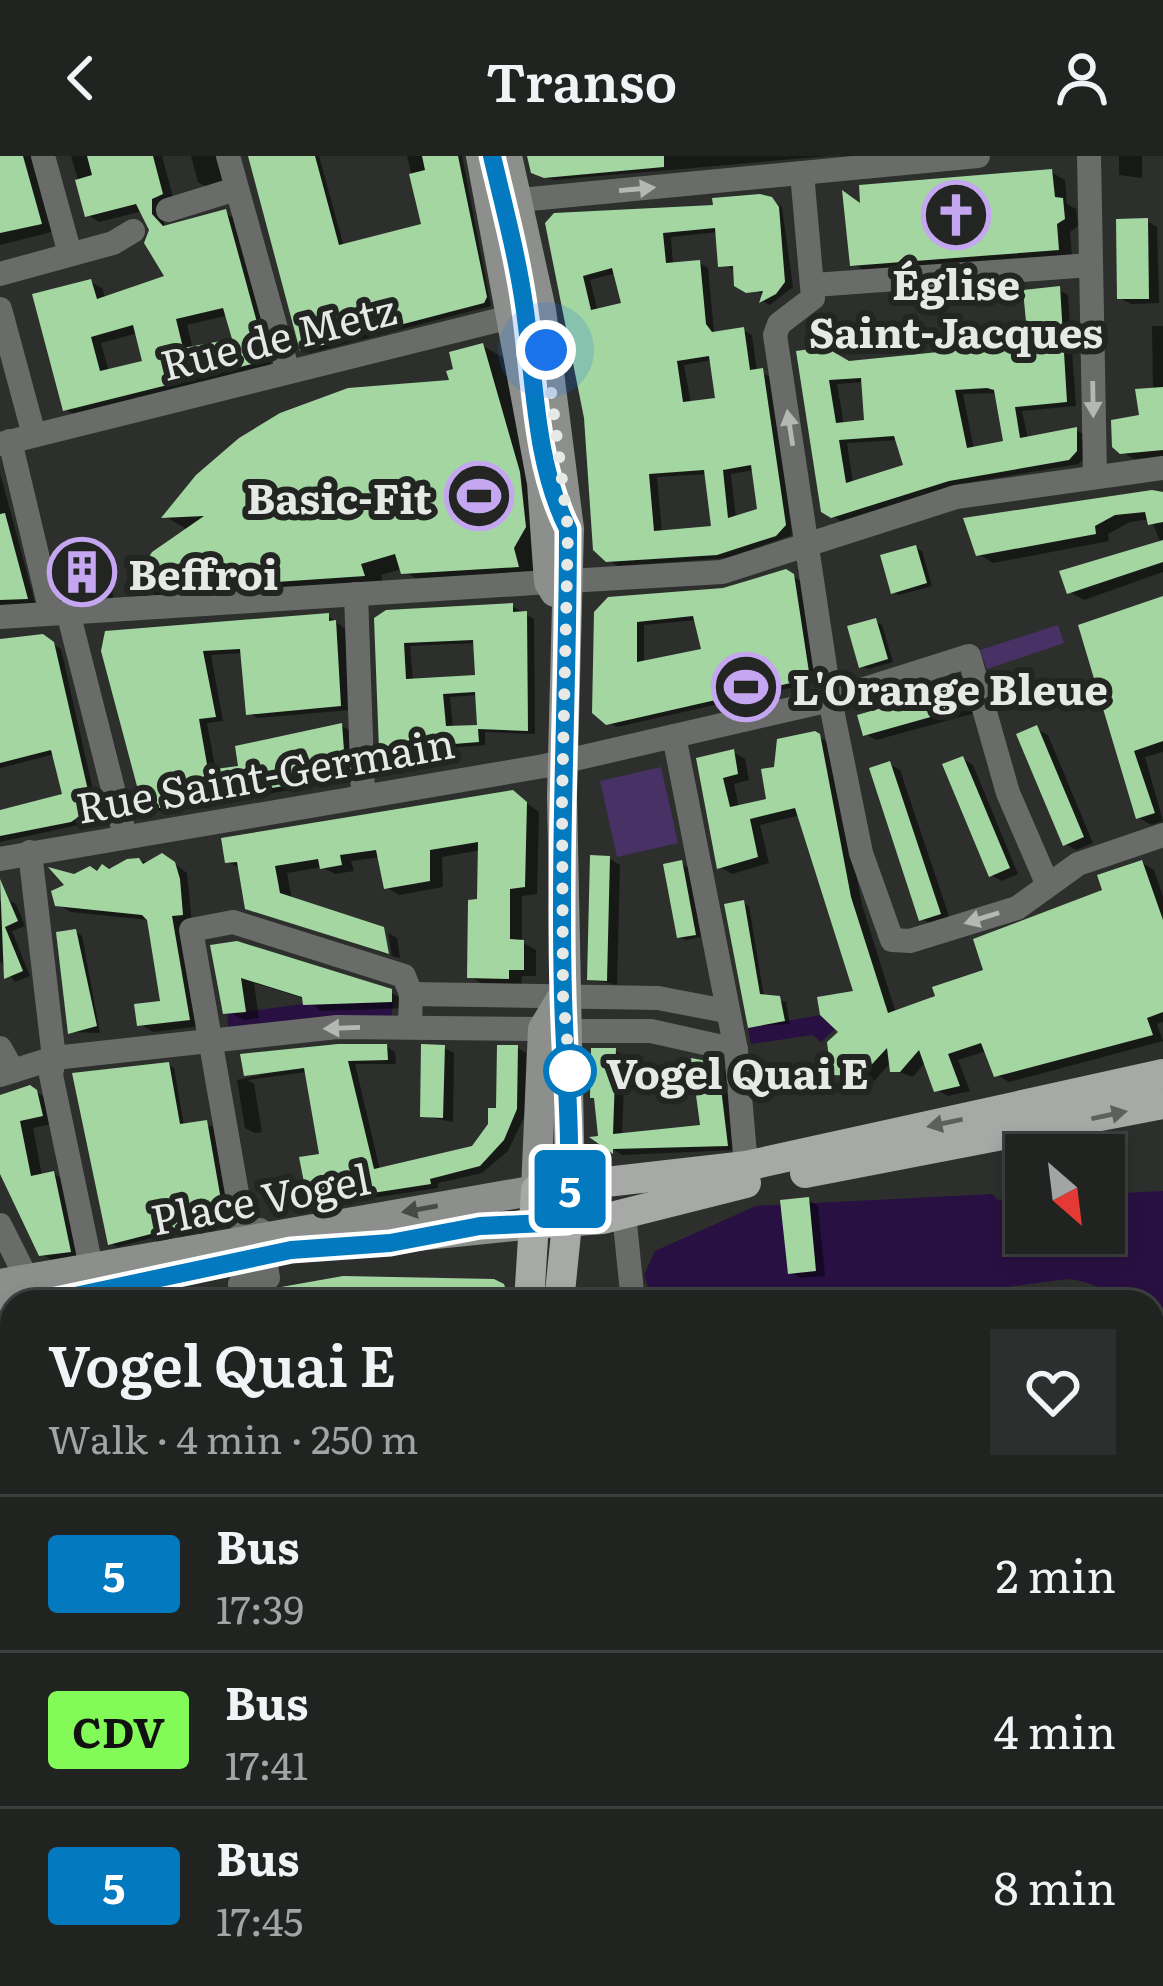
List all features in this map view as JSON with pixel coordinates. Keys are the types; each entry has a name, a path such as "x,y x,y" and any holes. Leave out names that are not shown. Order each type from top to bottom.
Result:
{"main road":[{"path":"481,156 526,313 568,529 554,764 553,994 570,1186 560,1290"},
{"path":"507,156 520,200 526,313"},
{"path":"530,1290 536,1190 556,1030"},
{"path":"536,1190 746,1166 1163,1074"},
{"path":"534,1224 624,1214 746,1183 1163,1104"},
{"path":"621,1180 624,1214"},
{"name":"Place Vogel","path":"70,1290 249,1270 536,1190"},
{"name":"Place Vogel","path":"38,1290 85,1272 249,1270 313,1247 534,1224"}],"street":[{"path":"44,156 70,254"},
{"path":"228,156 288,372"},
{"path":"520,200 978,156"},
{"path":"1089,156 1095,474"},
{"path":"802,173 813,298 779,324 775,335 810,543 830,700 861,853 892,940 910,941 1018,908 1078,864 1163,836"},
{"path":"168,210 236,189"},
{"path":"0,274 134,231"},
{"path":"814,285 1091,265"},
{"path":"0,309 14,440 124,836"},
{"name":"Rue de Metz","path":"14,440 526,313"},
{"path":"0,617 356,594 561,592 722,572 956,497 1163,468"},
{"path":"356,594 363,795"},
{"name":"Rue Saint-Germain","path":"0,859 554,764 830,700 969,656 1008,794 1047,884"},
{"path":"674,736 737,1055 746,1166"},
{"path":"30,852 54,1058 51,1076 89,1257 85,1272"},
{"path":"249,1270 260,1230 244,1233 191,930 233,922 404,976 411,994 410,1027"},
{"path":"411,994 658,998 726,1012"},
{"path":"4,1064 337,1027 651,1031 737,1055"},
{"path":"624,1214 630,1290"},
{"path":"0,1225 23,1290"}],"shaded area":[{"path":"1058,625 1064,643 987,669 980,650"},
{"path":"661,767 678,843 617,857 600,781"},
{"path":"393,1002 391,1021 229,1032 227,1014 311,1003"},
{"path":"820,1015 835,1029 821,1042 812,1035 751,1044 748,1028"},
{"path":"1163,1191 1163,1290 1106,1290 1068,1279 982,1290 649,1290 644,1275 655,1251 756,1206 992,1194 1005,1200 1005,1254 1125,1254 1125,1193"}],"building":[{"path":"0,156 23,156 42,224 0,233"},
{"path":"87,156 153,156 163,194 152,199 152,214 163,226 226,209 264,348 256,363 63,411 32,294 91,279 97,299 164,276 144,243 149,230 136,204 85,217 75,180 92,175","holes":["223,308 232,339 183,348 176,319","133,325 142,361 100,371 91,337"]},
{"path":"248,156 315,156 339,245 421,224 409,174 425,170 422,156 458,156 487,297 484,303 300,351"},
{"path":"527,156 664,156 664,167 544,178 531,173"},
{"name":"Église Saint-Jacques","path":"1052,169 1055,197 1063,198 1065,219 1057,224 1059,250 850,266 842,190 860,203 859,185"},
{"path":"760,194 772,197 779,207 785,282 776,294 759,303 763,291 746,293 734,286 733,266 718,267 715,228 663,233 666,263 700,260 706,324 712,332 744,327 750,370 763,368 786,525 776,536 717,555 606,562 593,550 584,418 545,223 554,213 713,205 712,198","holes":["612,268 621,303 591,310 583,276","709,356 715,398 683,402 677,361","751,465 757,509 728,518 723,470","704,470 711,526 654,531 649,474"]},
{"path":"1148,218 1149,299 1117,299 1116,219"},
{"path":"1060,286 1067,402 1015,407 1020,438 1077,427 1077,451 1069,460 949,481 831,518 821,512 796,351 825,347 849,361 1028,343 1023,290","holes":["861,378 864,420 836,423 829,380","955,390 994,390 1003,441 967,448","894,436 903,465 846,483 839,440"]},
{"path":"483,343 520,472 526,527 514,548 519,567 401,574 395,554 361,564 365,576 141,591 143,567 152,552 204,516 161,518 196,475 239,438 280,413 348,388 449,380 446,371 453,369 449,352"},
{"path":"1163,387 1163,450 1120,454 1112,447 1111,420 1139,415 1135,389"},
{"path":"1163,492 1163,522 1148,525 1145,512 1115,515 1095,526 1096,534 976,556 963,518"},
{"path":"5,513 28,599 0,600 0,514"},
{"path":"1163,540 1163,562 1067,594 1059,571"},
{"path":"916,545 927,583 891,594 880,555"},
{"name":"Beffroi","path":"99,547 102,594 65,596 61,550"},
{"path":"786,569 794,574 809,672 804,680 606,725 592,713 594,612 608,597 723,588","holes":["693,616 701,649 637,662 637,622"]},
{"path":"1163,596 1163,741 1134,751 1155,813 1136,819 1078,625"},
{"path":"513,603 513,612 527,611 528,731 478,729 479,742 379,750 374,618 386,610","holes":["473,640 475,675 406,679 404,643","475,692 477,725 446,726 443,694"]},
{"path":"329,613 329,621 336,620 341,706 246,715 240,649 203,651 216,717 199,719 208,770 238,766 235,746 342,723 345,764 340,776 153,809 142,805 101,651 105,631"},
{"path":"876,618 888,659 859,668 847,626"},
{"path":"43,634 54,642 92,808 71,822 0,836 0,810 62,794 51,750 0,763 0,639"},
{"path":"960,686 966,707 863,736 857,715"},
{"path":"1037,725 1084,837 1063,846 1016,734"},
{"path":"820,734 851,897 888,1013 935,996 932,987 983,970 973,939 1102,890 1097,875 1142,860 1163,920 1163,1012 1147,1018 1153,1035 994,1077 981,1043 948,1054 960,1086 934,1092 919,1050 900,1072 890,1072 887,1048 861,1076 831,1075 827,1042 838,1032 820,1015 817,997 853,991 795,808 750,819 758,857 717,869 696,758 734,749 738,774 723,778 730,807 766,799 761,769 774,767 777,739"},
{"path":"963,756 1010,868 989,877 942,764"},
{"path":"890,761 941,914 919,921 869,768"},
{"path":"513,790 527,802 525,887 510,889 510,939 524,940 524,970 509,970 509,979 467,978 468,900 477,899 478,842 430,850 430,881 384,889 376,850 340,855 342,865 320,869 318,859 275,866 280,893 384,927 389,954 245,909 237,862 225,863 221,838"},
{"path":"162,853 175,862 180,879 183,915 172,916 190,1020 137,1026 134,1004 160,1001 147,920 142,915 55,906 51,891 64,885 48,867 74,874 90,866 97,871 102,864 109,869 127,859 139,858 143,864"},
{"path":"590,855 610,856 607,981 587,980"},
{"path":"682,860 696,935 677,938 663,864"},
{"path":"0,879 18,921 5,927 23,971 4,979"},
{"path":"744,900 760,994 780,996 785,1021 748,1028 724,904"},
{"path":"76,929 97,1026 68,1034 56,932"},
{"path":"237,941 392,989 392,1002 303,1005 302,997 241,978 246,1012 223,1014 210,945"},
{"path":"387,1044 388,1060 348,1061 374,1169 472,1146 488,1124 488,1108 496,1108 497,1045 518,1045 517,1109 504,1140 480,1166 430,1179 431,1184 308,1203 299,1157 319,1154 304,1068 244,1076 240,1054"},
{"path":"421,1044 445,1045 443,1118 420,1117"},
{"path":"591,1048 616,1048 613,1134 700,1125 691,1058 718,1063 728,1146 613,1149 613,1154 589,1137 598,1136 594,1098 590,1098"},
{"path":"169,1062 180,1124 207,1120 225,1223 197,1230 194,1223 108,1245 72,1073"},
{"path":"30,1085 37,1090 43,1116 20,1121 31,1176 54,1171 71,1252 39,1256 0,1174 0,1095"},
{"path":"809,1197 816,1271 788,1274 780,1200"},
{"path":"343,1276 494,1279 506,1290 274,1290"}],"bus line":[{"name":"5","path":"106,1290 291,1250 390,1243 480,1226 567,1222 572,1149 563,996 562,796 568,529 556,506 538,417 522,292 492,156"}],"place":[{"name":"Église Saint-Jacques","path":"956,215"},
{"name":"Basic-Fit","path":"479,496"},
{"name":"Beffroi","path":"82,572"},
{"name":"L'Orange Bleue","path":"746,687"},
{"name":"Vogel Quai E","path":"570,1071"}],"route":[{"path":"546,350 568,529 562,801 563,996 570,1071"}]}
